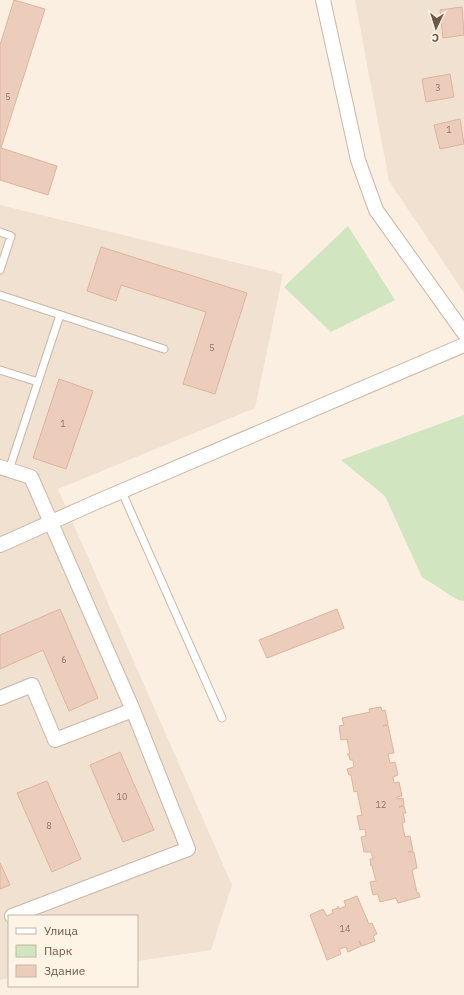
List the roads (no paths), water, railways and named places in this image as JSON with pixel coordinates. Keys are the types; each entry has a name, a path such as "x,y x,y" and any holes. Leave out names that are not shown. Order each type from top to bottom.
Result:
{"street":[{"path":"323,0 358,160 376,210 464,333"},
{"path":"0,545 52,524 94,503 464,345"},
{"path":"4,469 31,477 133,710 188,849 15,915"},
{"path":"0,698 32,685 55,740 133,710"}],"lane":[{"path":"0,232 11,236 0,270"},
{"path":"0,295 164,349"},
{"path":"4,469 38,382 60,315"},
{"path":"0,370 38,382"},
{"path":"122,492 222,718"}]}
